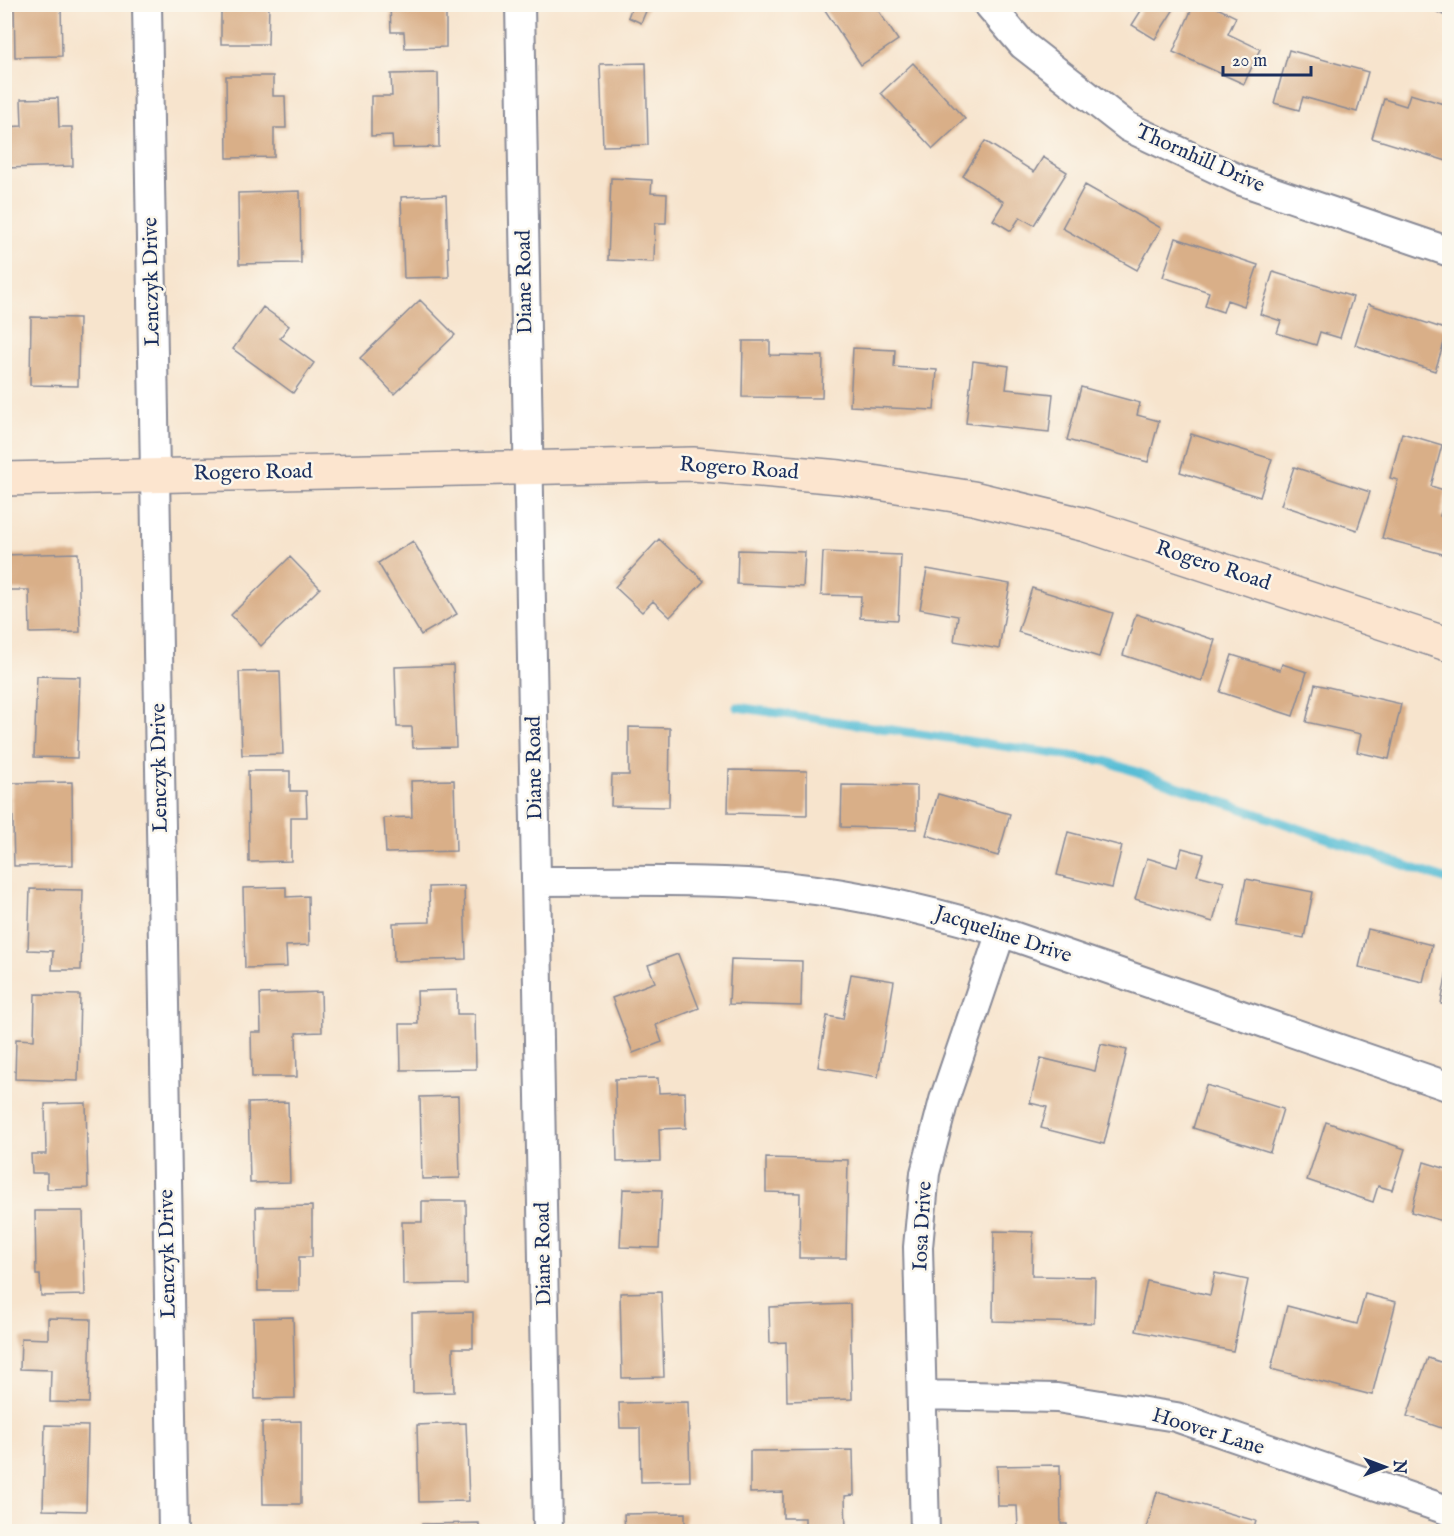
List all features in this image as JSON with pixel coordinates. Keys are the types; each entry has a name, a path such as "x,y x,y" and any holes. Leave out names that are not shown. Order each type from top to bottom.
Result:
{"street":[{"name":"Lenczyk Drive","path":"147,4 173,1532"},
{"name":"Diane Road","path":"520,4 538,881 548,1532"},
{"name":"Thornhill Drive","path":"988,4 1023,45 1128,127 1242,181 1449,252"},
{"name":"Rogero Road","path":"4,479 693,465 840,477 973,498 1086,525 1449,645"},
{"name":"Jacqueline Drive","path":"538,881 726,882 835,894 931,911 1001,932 1449,1086"},
{"name":"Iosa Drive","path":"924,1532 918,1246 925,1173 944,1100 1001,932"},
{"name":"Hoover Lane","path":"922,1395 1056,1398 1176,1418 1449,1511"}],"building":[{"path":"14,4 61,4 62,56 15,57"},
{"path":"221,4 269,4 268,44 221,44"},
{"path":"390,4 446,4 446,47 405,48 404,32 391,32"},
{"path":"633,4 649,4 641,23 628,17"},
{"path":"821,4 874,4 898,40 861,65"},
{"path":"1141,4 1176,6 1155,39 1132,25 1144,6"},
{"path":"1194,4 1209,4 1236,17 1228,34 1260,49 1244,84 1173,52"},
{"path":"1422,4 1448,4 1443,15"},
{"path":"1289,50 1368,72 1357,112 1303,97 1299,110 1274,103"},
{"path":"646,63 648,145 603,146 600,64"},
{"path":"913,63 965,119 933,149 881,93"},
{"path":"438,73 439,147 393,148 392,135 371,136 371,96 392,96 391,74"},
{"path":"226,76 273,76 273,96 285,96 286,128 274,128 274,157 227,158"},
{"path":"1410,94 1447,105 1444,116 1450,117 1450,162 1372,138 1384,99 1406,106"},
{"path":"58,98 59,127 72,127 73,166 5,168 5,127 22,126 21,99"},
{"path":"985,141 1034,172 1043,157 1067,172 1034,225 1020,217 1011,231 993,220 1004,202 963,176"},
{"path":"611,178 652,180 651,193 667,194 666,223 655,223 654,262 608,260"},
{"path":"1085,185 1161,228 1137,270 1062,228"},
{"path":"300,191 301,263 239,264 238,193"},
{"path":"446,195 449,277 404,278 401,197"},
{"path":"1176,238 1258,265 1244,306 1227,300 1223,312 1205,306 1209,292 1163,277"},
{"path":"1273,272 1353,297 1340,338 1320,332 1316,345 1277,333 1281,321 1260,314"},
{"path":"420,300 455,335 394,394 360,358"},
{"path":"1368,304 1448,330 1435,371 1355,345"},
{"path":"263,307 289,326 280,338 314,363 293,393 233,349"},
{"path":"31,317 79,318 78,386 30,385"},
{"path":"743,341 770,341 770,355 823,356 822,398 742,397"},
{"path":"853,348 895,350 894,367 937,370 934,410 850,406"},
{"path":"973,361 1009,366 1006,389 1053,394 1049,432 966,423"},
{"path":"1081,387 1140,403 1137,415 1159,421 1148,462 1067,440"},
{"path":"1402,433 1442,445 1431,486 1447,491 1440,516 1450,518 1450,556 1382,538 1398,480 1390,478"},
{"path":"1191,434 1272,459 1260,497 1180,472"},
{"path":"1294,467 1370,492 1357,530 1281,505"},
{"path":"659,539 704,581 670,617 653,601 642,612 615,587"},
{"path":"413,541 457,614 421,635 378,563"},
{"path":"738,550 805,552 803,587 737,584"},
{"path":"823,552 901,555 898,620 860,618 861,596 821,595"},
{"path":"78,553 80,632 30,633 29,590 4,590 4,555"},
{"path":"290,557 320,588 261,646 231,615"},
{"path":"927,569 1010,584 999,649 954,641 958,616 920,609"},
{"path":"1032,588 1113,613 1099,657 1018,632"},
{"path":"1136,614 1215,640 1202,681 1123,655"},
{"path":"1232,655 1280,670 1282,664 1307,672 1293,716 1220,692"},
{"path":"453,665 456,747 413,748 412,727 397,727 395,667"},
{"path":"280,671 283,754 242,755 239,672"},
{"path":"37,676 80,677 77,758 34,757"},
{"path":"1315,684 1401,704 1389,759 1357,752 1361,734 1306,722"},
{"path":"629,727 670,728 669,807 611,806 612,775 629,775"},
{"path":"729,770 807,771 807,815 728,813"},
{"path":"248,771 290,771 290,791 306,791 307,817 291,817 291,861 249,862"},
{"path":"454,780 456,851 386,853 384,818 412,817 411,781"},
{"path":"72,782 73,865 14,866 12,783"},
{"path":"842,785 917,786 917,829 841,827"},
{"path":"938,794 1010,814 998,856 926,835"},
{"path":"1068,832 1122,846 1112,888 1057,875"},
{"path":"1182,848 1204,854 1197,875 1224,882 1213,922 1135,899 1147,858 1177,867"},
{"path":"1246,879 1313,892 1304,938 1237,926"},
{"path":"464,886 466,959 394,961 393,923 430,922 429,887"},
{"path":"286,887 286,897 308,896 309,945 286,946 287,967 245,968 243,888"},
{"path":"30,889 83,890 81,970 52,970 53,951 28,950"},
{"path":"1368,929 1432,945 1423,982 1359,967"},
{"path":"678,954 699,1008 656,1025 662,1042 633,1053 612,998 655,982 648,965"},
{"path":"731,959 802,961 801,1006 729,1004"},
{"path":"1448,965 1450,965 1450,1006 1441,1004"},
{"path":"851,974 894,981 878,1077 818,1067 827,1016 843,1019"},
{"path":"457,990 457,1014 475,1014 476,1069 401,1070 400,1024 418,1024 417,991"},
{"path":"321,992 322,1032 296,1033 297,1077 252,1077 251,1032 261,1032 260,994"},
{"path":"35,994 80,995 78,1081 15,1079 16,1039 34,1040"},
{"path":"1101,1044 1127,1050 1104,1144 1041,1128 1047,1107 1030,1103 1041,1058 1095,1071"},
{"path":"658,1078 659,1093 685,1092 686,1128 659,1129 660,1161 617,1162 615,1079"},
{"path":"1206,1085 1283,1109 1270,1152 1193,1128"},
{"path":"458,1096 460,1178 422,1179 420,1097"},
{"path":"288,1102 290,1182 250,1183 248,1103"},
{"path":"86,1103 88,1188 47,1189 47,1173 32,1173 31,1154 46,1154 45,1104"},
{"path":"1326,1122 1405,1149 1392,1190 1378,1186 1373,1202 1307,1180"},
{"path":"766,1158 848,1160 846,1258 799,1258 800,1193 766,1192"},
{"path":"1424,1162 1450,1170 1450,1223 1411,1212"},
{"path":"623,1189 662,1190 659,1248 620,1247"},
{"path":"422,1201 466,1201 467,1284 403,1285 402,1222 422,1222"},
{"path":"312,1206 312,1257 299,1257 299,1291 258,1291 256,1207"},
{"path":"35,1211 83,1211 85,1295 41,1296 40,1275 36,1275"},
{"path":"994,1231 1033,1232 1032,1276 1095,1277 1094,1323 993,1321"},
{"path":"1215,1273 1248,1280 1233,1351 1136,1331 1147,1281 1210,1295"},
{"path":"661,1292 664,1377 622,1378 620,1293"},
{"path":"1365,1294 1396,1302 1372,1395 1271,1369 1287,1306 1357,1324"},
{"path":"850,1304 852,1399 787,1401 786,1342 770,1343 769,1307"},
{"path":"473,1312 473,1348 453,1348 454,1392 413,1393 412,1313"},
{"path":"293,1317 295,1398 255,1399 253,1318"},
{"path":"48,1318 91,1319 89,1403 50,1402 51,1370 20,1369 21,1338 48,1339"},
{"path":"1428,1358 1450,1365 1450,1431 1407,1416"},
{"path":"688,1402 690,1481 641,1482 640,1428 620,1428 619,1403"},
{"path":"301,1421 301,1504 263,1504 262,1422"},
{"path":"466,1423 469,1501 419,1502 417,1425"},
{"path":"45,1425 88,1426 86,1511 43,1510"},
{"path":"853,1450 854,1495 845,1496 846,1532 805,1532 805,1518 783,1518 783,1492 750,1493 750,1451"},
{"path":"1060,1465 1061,1524 1067,1524 1067,1532 1002,1532 1002,1527 1018,1527 1017,1506 998,1506 997,1466"},
{"path":"1157,1492 1256,1521 1253,1532 1145,1532"},
{"path":"685,1513 685,1532 625,1532 624,1514"},
{"path":"479,1523 479,1532 422,1532 422,1524"}],"waterway":[{"path":"737,707 1105,761 1450,881"}]}
